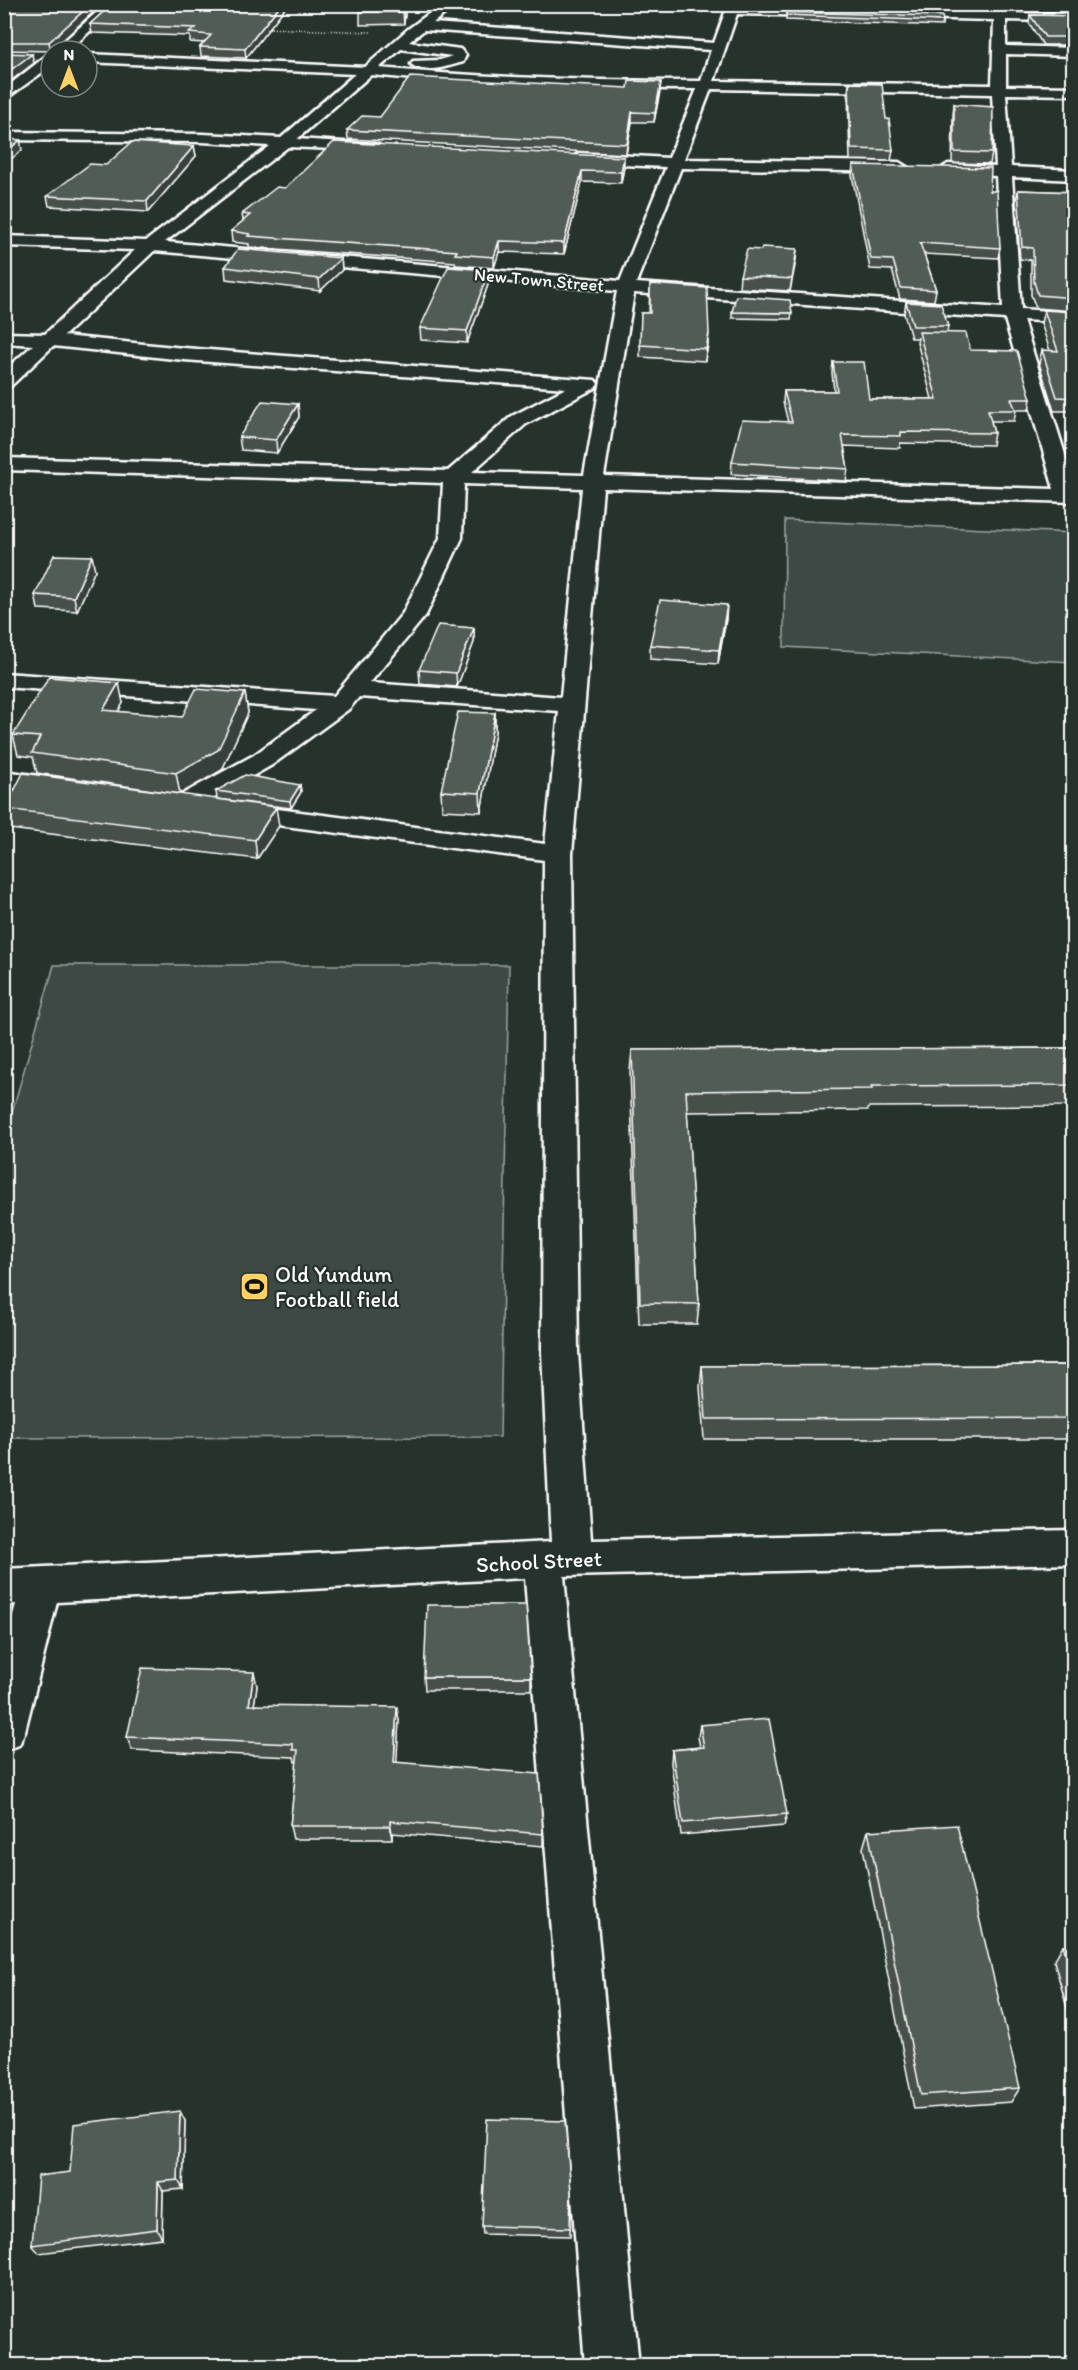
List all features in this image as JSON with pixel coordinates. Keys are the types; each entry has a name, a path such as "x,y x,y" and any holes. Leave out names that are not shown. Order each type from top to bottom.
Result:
{"street":[{"path":"74,39 114,4"},
{"path":"4,382 150,246 284,143 417,29 451,4"},
{"path":"612,2366 557,1559 560,1352 558,854 593,481 626,287 706,85 732,7 1003,11 1074,18"},
{"path":"4,464 1070,496 1012,313 999,90 999,50 1003,11"},
{"path":"417,29 719,47"},
{"path":"99,58 374,67 441,64 453,62 458,59 459,55 448,51 398,45"},
{"path":"999,50 1074,52"},
{"path":"28,56 39,57"},
{"path":"374,67 450,79 587,85 1074,92"},
{"path":"4,96 39,68"},
{"path":"4,136 202,138 391,148"},
{"path":"568,158 675,163 914,167"},
{"path":"937,168 1074,176"},
{"name":"New Town Street","path":"4,241 150,246 626,287 1074,318"},
{"path":"4,338 50,340 184,354 610,384"},
{"path":"558,854 173,803 262,760 346,696 414,615 452,537 454,477 519,420 588,384"},
{"path":"4,680 572,705"},
{"path":"4,779 94,792"},
{"name":"School Street","path":"23,1586 557,1559 1074,1547"},
{"path":"4,1731 23,1586"}],"path":[{"path":"256,28 417,29"}],"shaded area":[{"path":"785,520 1073,533 1073,662 784,647"},
{"name":"Old Yundum Football field","path":"54,965 509,965 500,1437 5,1438 5,1137"}],"building":[{"path":"4,4 91,4 52,39 39,39 39,42 4,42"},
{"path":"112,4 281,4 245,49 200,47 211,35 189,33 196,28 90,24"},
{"path":"361,4 404,4 403,12 360,12"},
{"path":"786,12 942,16 943,21 786,15"},
{"path":"1030,15 1074,16 1074,37 1045,37"},
{"path":"4,53 32,54 4,75"},
{"path":"410,77 628,88 629,81 661,82 655,113 632,112 627,144 347,130 362,116 380,117"},
{"path":"849,83 882,84 886,119 889,119 893,150 851,149"},
{"path":"954,104 993,107 992,153 954,152"},
{"path":"4,139 20,140 4,154"},
{"path":"132,142 194,146 147,201 47,196 90,164 106,165"},
{"path":"334,142 624,157 621,172 582,171 564,243 499,241 494,257 455,254 457,251 248,236 250,234 231,231 250,215 242,214 277,187 285,188"},
{"path":"853,165 991,168 990,191 997,191 1000,248 920,243 936,290 901,288 893,260 871,259"},
{"path":"1018,190 1074,192 1074,298 1038,295 1034,282 1033,248 1022,247"},
{"path":"762,247 797,249 792,279 740,276 747,249 761,250"},
{"path":"238,249 341,258 319,279 225,267"},
{"path":"448,267 489,270 467,331 420,328"},
{"path":"650,284 707,288 709,333 706,349 640,345 641,313 650,313"},
{"path":"736,296 790,300 792,313 732,312"},
{"path":"906,302 941,304 948,326 913,326"},
{"path":"1044,310 1074,312 1074,398 1057,397 1042,350 1058,351"},
{"path":"919,332 966,333 970,350 1017,351 1031,399 1011,399 1016,410 988,410 994,433 901,432 901,436 842,435 848,469 732,462 742,420 792,422 784,391 837,391 833,362 864,362 869,399 937,399"},
{"path":"262,401 298,404 276,440 239,437"},
{"path":"54,555 92,556 74,597 35,595"},
{"path":"660,600 727,605 719,650 650,645"},
{"path":"438,625 474,628 456,673 419,670"},
{"path":"49,677 119,683 103,710 182,717 196,689 245,693 218,750 176,773 32,753 40,737 13,735"},
{"path":"458,712 495,713 480,793 441,791"},
{"path":"23,773 276,807 255,840 5,809"},
{"path":"245,775 300,785 290,801 216,791"},
{"path":"1074,1048 1074,1085 871,1086 872,1089 686,1091 699,1304 640,1303 632,1050"},
{"path":"1074,1365 1074,1418 706,1419 702,1366"},
{"path":"427,1605 526,1605 531,1677 424,1677"},
{"path":"142,1668 254,1672 249,1705 397,1707 394,1762 539,1774 543,1834 390,1821 390,1826 290,1826 298,1750 293,1750 293,1744 127,1737"},
{"path":"769,1719 787,1814 683,1823 672,1750 704,1747 700,1725"},
{"path":"957,1825 1020,2088 921,2095 868,1831"},
{"path":"1074,1944 1074,1981 1063,1945"},
{"path":"180,2111 178,2180 158,2182 157,2229 32,2245 38,2176 70,2172 74,2124"},
{"path":"487,2119 565,2121 571,2192 570,2228 482,2226"}],"place":[{"name":"Old Yundum Football field","path":"254,1287"}]}
